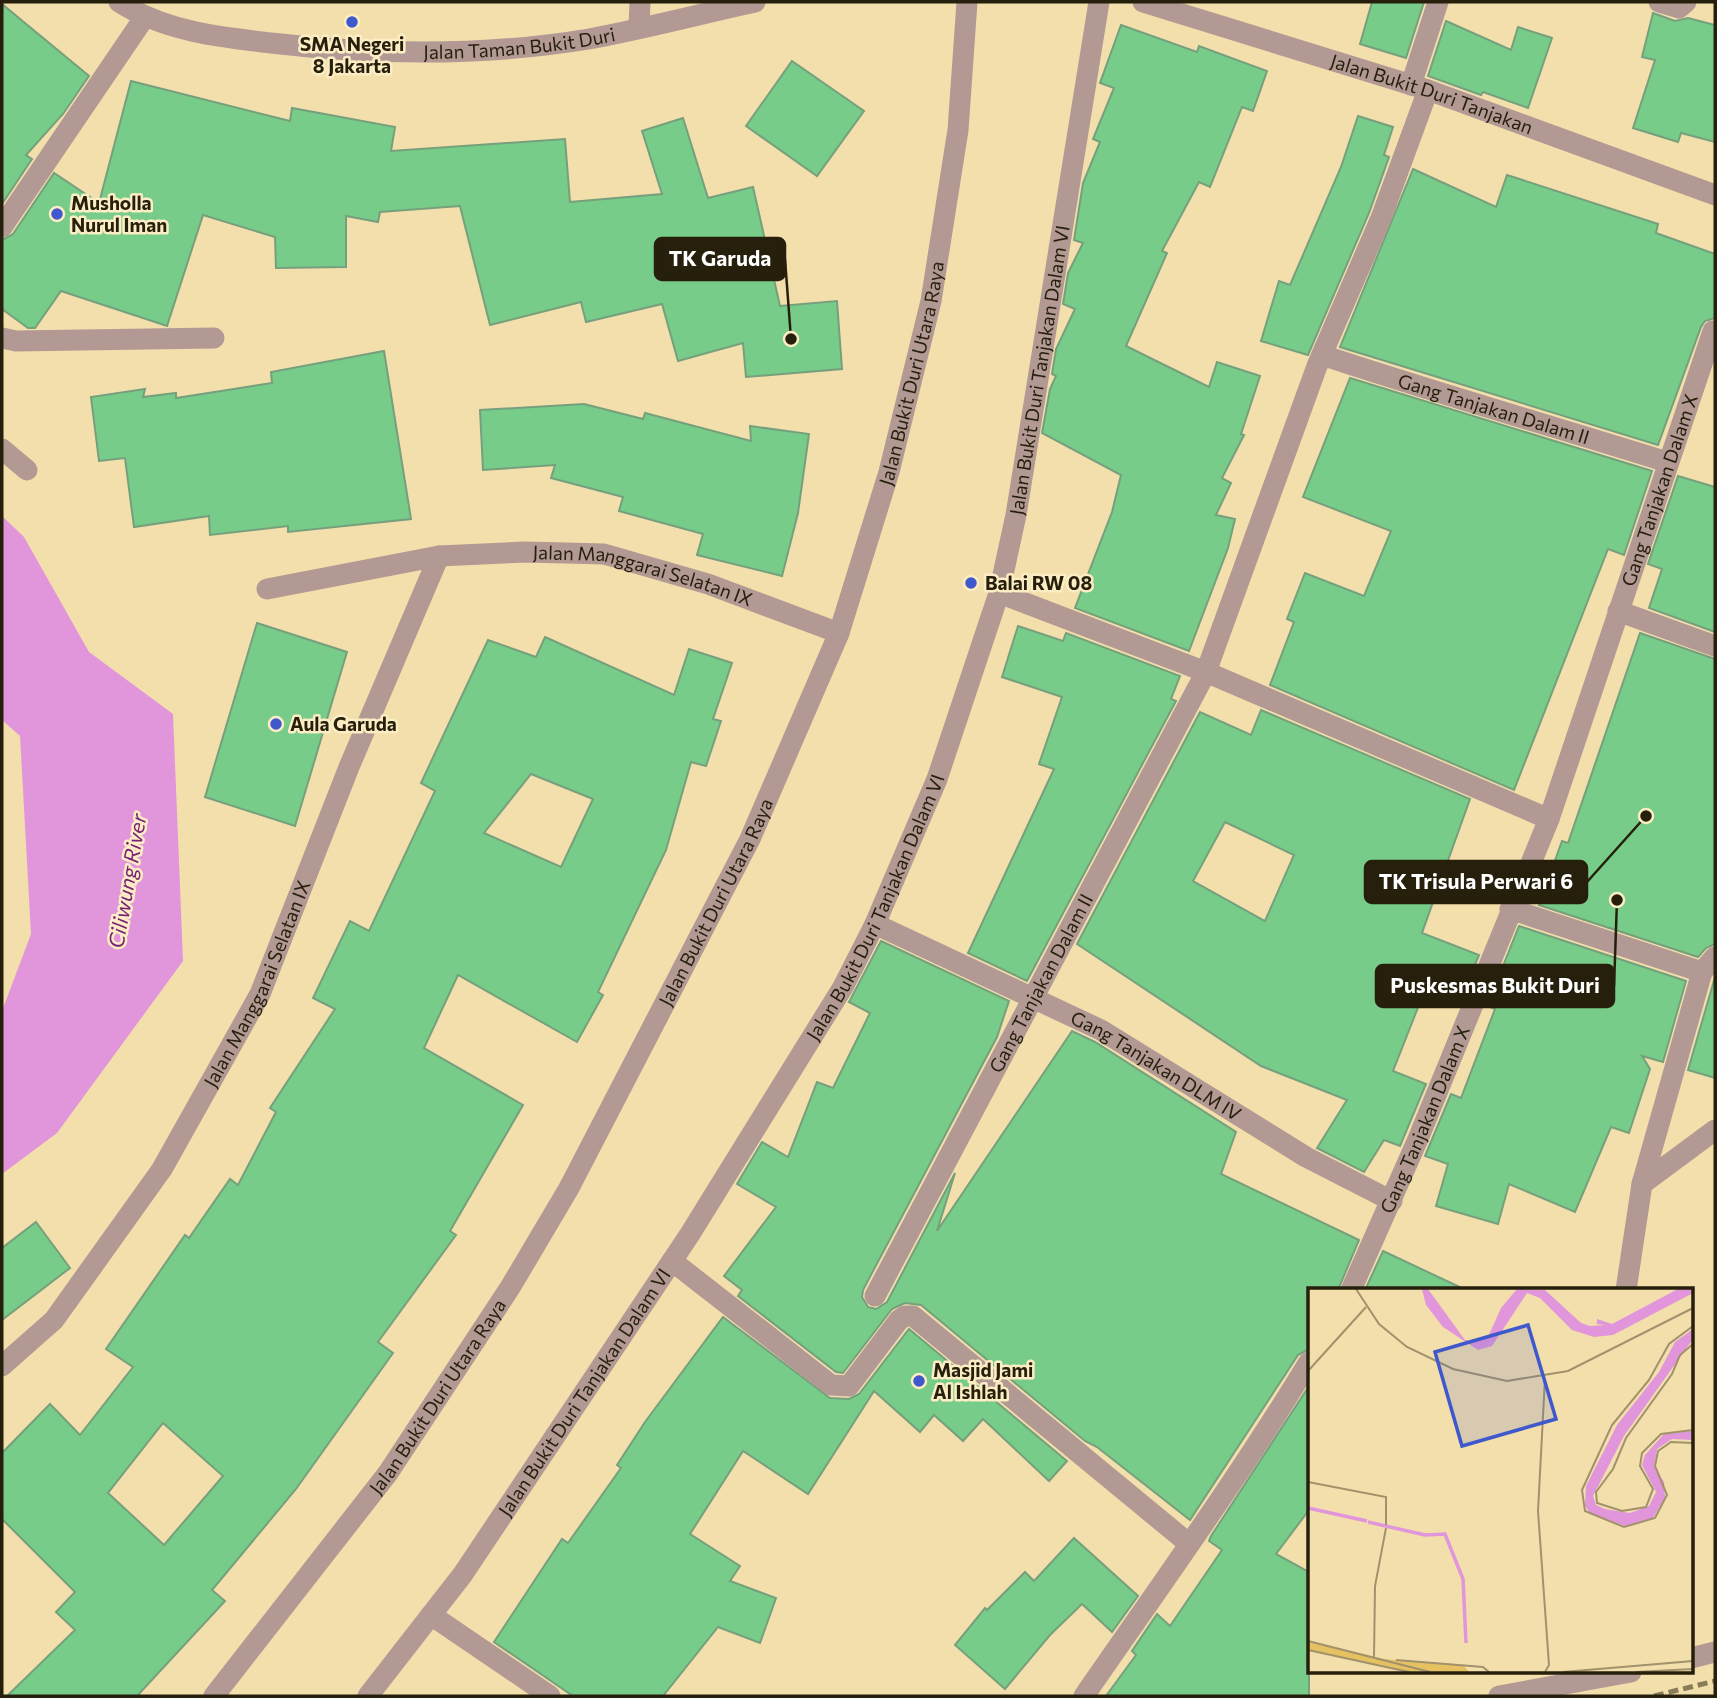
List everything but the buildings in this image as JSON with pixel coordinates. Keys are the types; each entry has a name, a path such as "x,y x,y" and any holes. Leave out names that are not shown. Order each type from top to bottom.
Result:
{"street":[{"name":"Jalan Taman Bukit Duri","path":"119,2 144,18 215,37 316,49 435,53 587,39 755,2"},
{"path":"639,27 640,2"},
{"name":"Jalan Bukit Duri Utara Raya","path":"214,1696 388,1473 524,1264 569,1188 750,839 839,633 889,472 931,301 958,130 967,2"},
{"name":"Jalan Bukit Duri Tanjakan Dalam VI","path":"368,1696 471,1562 672,1261 843,987 875,924 937,779 999,593 1016,515 1099,2"},
{"name":"Jalan Bukit Duri Tanjakan","path":"1143,2 1420,88 1715,195"},
{"name":"Gang Tanjakan Dalam II","path":"875,1296 1206,672 1322,355 1381,218 1420,88 1438,2"},
{"path":"1659,2 1682,8 1686,2"},
{"path":"2,227 144,18"},
{"name":"Gang Tanjakan Dalam X","path":"1352,1288 1392,1201 1549,819 1713,331"},
{"path":"2,338 16,341 214,338"},
{"name":"Gang Tanjakan Dalam II","path":"1322,355 1434,393 1494,407 1667,462"},
{"path":"2,450 27,470"},
{"name":"Jalan Manggarai Selatan IX","path":"267,589 439,556 525,552 604,554 708,584 839,633"},
{"name":"Jalan Manggarai Selatan IX","path":"2,1366 54,1320 162,1169 260,994 349,767 439,556"},
{"path":"999,593 1206,672 1549,819"},
{"name":"Gang Tanjakan Dalam X","path":"1618,611 1715,646"},
{"path":"1510,909 1709,964 1642,1184 1626,1288"},
{"name":"Gang Tanjakan DLM IV","path":"875,924 1101,1030 1306,1157 1392,1201"},
{"path":"1642,1184 1715,1130"},
{"path":"672,1261 831,1385 839,1387 849,1386 899,1320 905,1316 913,1317 1188,1542"},
{"path":"1084,1696 1188,1542 1254,1453 1308,1364"},
{"path":"431,1615 550,1696"},
{"path":"1692,1658 1715,1652"},
{"path":"1499,1696 1599,1675"}],"water":[{"name":"Ciliwung River","path":"2,516 24,537 89,652 173,714 183,961 57,1133 2,1174 2,1011 31,934 20,736 2,720"}],"railway":[{"path":"1654,1696 1715,1681"}],"place":[{"name":"SMA Negeri 8 Jakarta","path":"352,22"},
{"name":"Musholla Nurul Iman","path":"57,214"},
{"name":"TK Garuda","path":"791,339"},
{"name":"Balai RW 08","path":"971,583"},
{"name":"Aula Garuda","path":"276,724"},
{"name":"TK Trisula Perwari 6","path":"1646,816"},
{"name":"Puskesmas Bukit Duri","path":"1617,900"},
{"name":"Masjid Jami Al Ishlah","path":"919,1381"}]}
